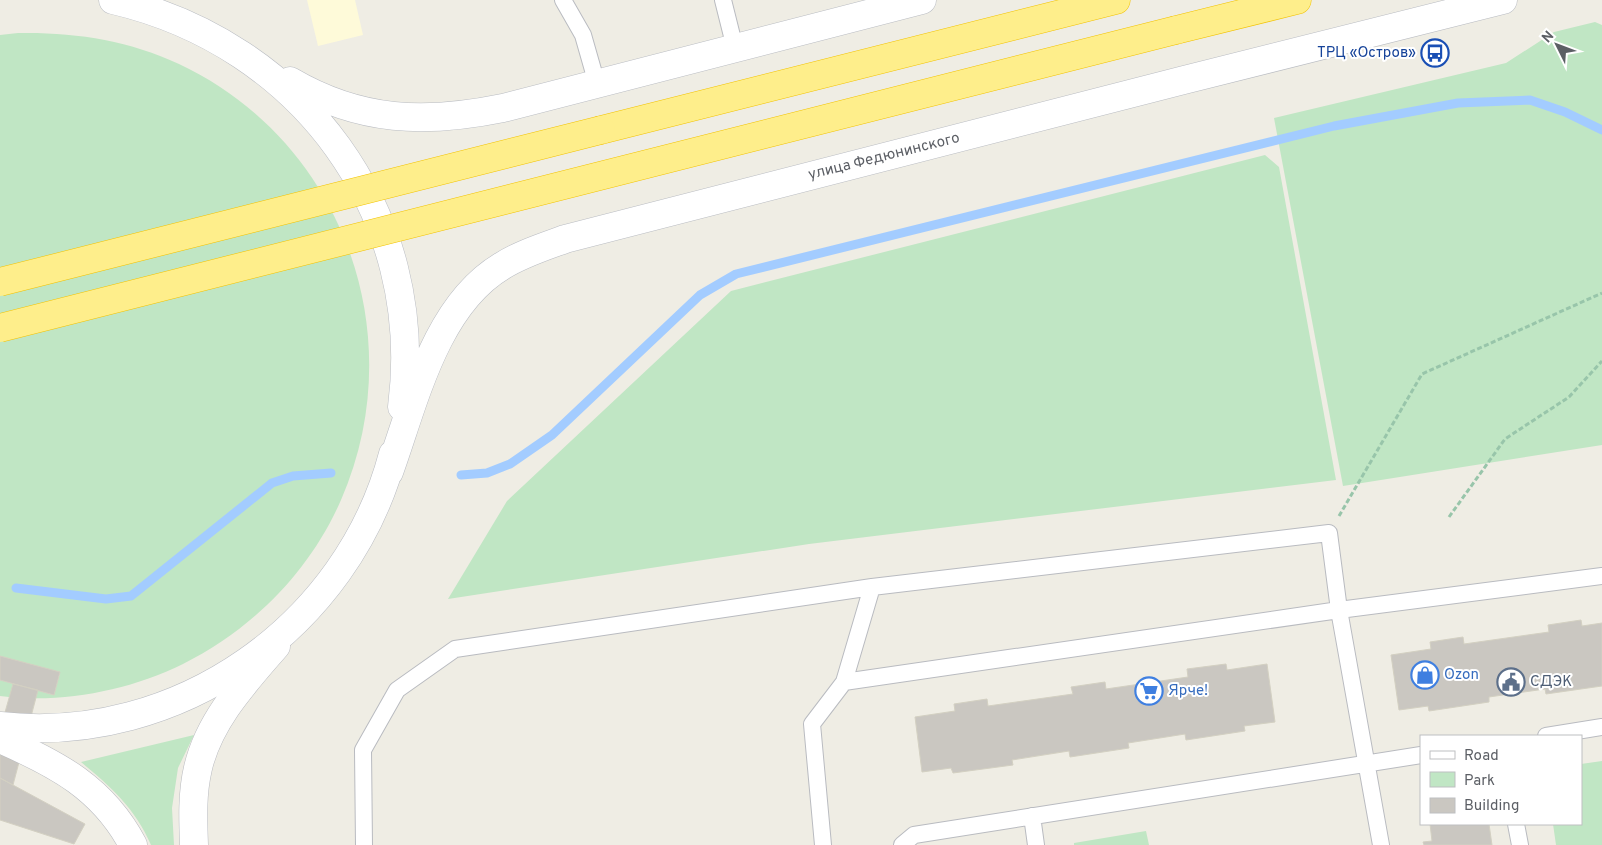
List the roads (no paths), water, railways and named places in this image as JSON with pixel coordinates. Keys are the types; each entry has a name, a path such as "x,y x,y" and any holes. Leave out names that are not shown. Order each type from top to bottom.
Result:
{"highway":[{"path":"0,282 1116,0"},
{"path":"0,328 1297,0"}],"main road":[{"path":"114,0 180,21 241,53 299,87 332,102 391,116 422,119 485,112 922,0"},
{"name":"улица Федюнинского","path":"388,472 432,351 445,324 462,300 482,281 500,267 526,253 574,237 1503,0"},
{"path":"194,845 193,808 198,768 207,742 241,687 327,588 352,552 373,513 388,472 400,429 405,386 406,342 399,287 384,234 361,184 331,137 295,96 241,53"},
{"path":"0,726 64,728 107,722 150,711 190,695 229,675 265,650 298,621"},
{"path":"0,739 49,761 74,777 106,805 123,827 132,845"}],"lane":[{"path":"563,0 582,35 597,84"},
{"path":"723,0 735,48"},
{"path":"364,845 363,750 397,690 455,648 872,587 1329,533 1339,610 1368,762 1381,845"},
{"path":"844,682 1339,610 1602,576"},
{"path":"823,845 812,724 844,682 872,587"},
{"path":"1552,735 1602,727"},
{"path":"902,845 914,835 1420,754"},
{"path":"1032,816 1036,845"},
{"path":"1516,825 1520,845"}],"waterway":[{"path":"461,475 487,473 510,464 552,435 700,295 736,274 1334,126 1458,103 1530,100 1565,112 1602,130"},
{"path":"16,588 106,599 131,596 272,483 293,476 331,473"}],"place":[{"name":"ТРЦ «Остров»","path":"1435,53"},
{"name":"Ozon","path":"1425,675"},
{"name":"СДЭК","path":"1511,682"},
{"name":"Ярче!","path":"1149,691"}]}
